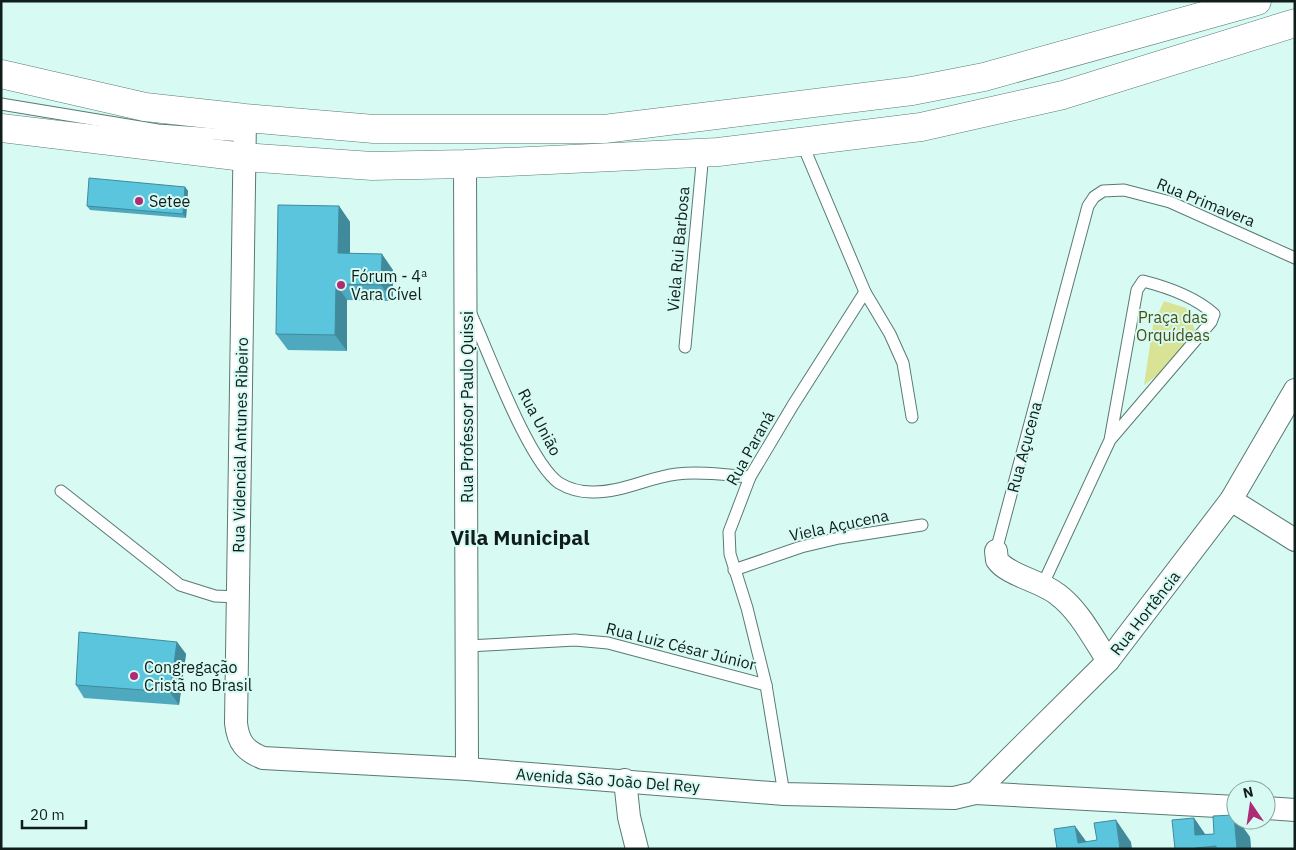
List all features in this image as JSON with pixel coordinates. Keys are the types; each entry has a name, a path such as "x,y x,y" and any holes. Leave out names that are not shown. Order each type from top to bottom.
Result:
{"main road":[{"path":"1,128 244,137 374,129 604,129 912,91 975,79 1072,54 1257,1"},
{"path":"1,74 145,107 244,137 372,166 465,164 702,153 802,143 921,127 1063,94 1295,23"}],"street":[{"name":"Rua Videncial Antunes Ribeiro","path":"244,137 238,736 243,746 250,753 262,758"},
{"name":"Rua Professor Paulo Quissi","path":"465,164 467,304 467,769"},
{"name":"Rua Hortência","path":"965,796 1108,661 1231,500 1295,390"},
{"path":"1231,500 1295,540"},
{"name":"Rua Açucena","path":"996,550 1000,564 1043,584 1058,594 1070,607 1108,661"},
{"name":"Avenida São João Del Rey","path":"262,758 467,769 784,794 965,796 1226,807"},
{"path":"625,780 629,817 637,849"},
{"path":"1276,809 1295,810"}],"lane":[{"path":"1,104 158,130 244,137"},
{"path":"802,143 865,292 890,334 903,363 912,417"},
{"name":"Viela Rui Barbosa","path":"685,347 702,153"},
{"name":"Rua Primavera","path":"1103,192 1124,190 1170,202 1295,258"},
{"name":"Rua Açucena","path":"996,550 1088,206 1094,197 1103,192"},
{"path":"1043,584 1110,440 1137,290 1143,281 1157,284 1207,307 1214,314 1211,322 1110,440"},
{"name":"Rua Paraná","path":"784,794 766,685 747,608 730,554 729,532 750,477 865,292"},
{"name":"Rua União","path":"467,304 524,434 541,462 558,482 572,490 592,492 616,489 677,474 708,473 750,477"},
{"path":"60,491 180,585 215,596 238,597"},
{"name":"Viela Açucena","path":"734,570 810,545 922,525"},
{"name":"Rua Luiz César Júnior","path":"468,646 575,640 608,643 766,685"}],"green space":[{"name":"Praça das Orquídeas","path":"1164,301 1186,308 1195,330 1162,372 1144,385 1153,325"}],"building":[{"name":"Setee","path":"89,178 185,187 183,214 87,206"},
{"name":"Fórum - 4ª Vara Cível","path":"278,205 339,206 338,253 382,254 381,285 336,284 335,335 276,334"},
{"name":"Congregação Cristã no Brasil","path":"79,632 177,642 170,692 76,685"},
{"path":"1226,815 1226,830 1235,830 1237,849 1216,849 1216,846 1196,849 1175,849 1172,820 1194,818 1195,835 1214,834 1213,816"},
{"path":"1116,820 1120,849 1057,849 1054,829 1075,826 1078,843 1097,840 1094,823"}],"place":[{"name":"Setee","path":"139,201"},
{"name":"Fórum - 4ª Vara Cível","path":"341,285"},
{"name":"Congregação Cristã no Brasil","path":"134,676"}],"district":[{"name":"Vila Municipal","path":"520,537"}]}
